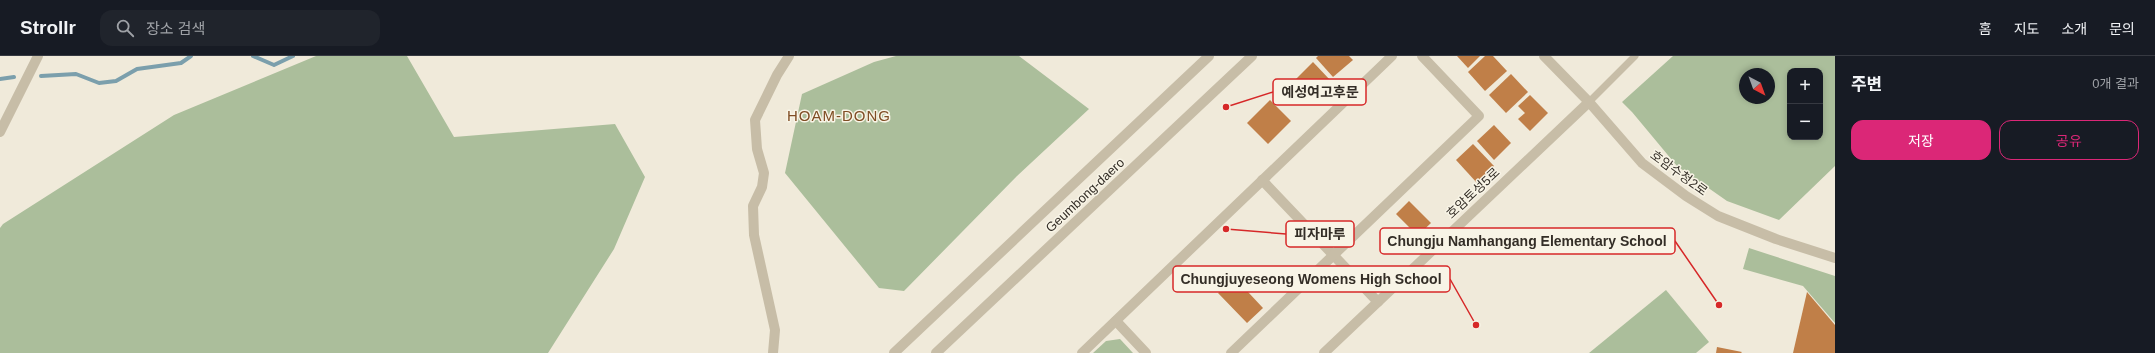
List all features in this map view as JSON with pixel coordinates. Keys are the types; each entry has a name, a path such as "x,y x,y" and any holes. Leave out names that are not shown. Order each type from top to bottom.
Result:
{"street":[{"path":"0,132 38,56"},
{"path":"773,353 775,330 754,235 753,206 762,187 764,173 757,149 755,120 777,75 789,56"},
{"name":"Geumbong-daero","path":"894,353 1209,56"},
{"name":"Geumbong-daero","path":"936,353 1252,56"},
{"path":"1082,353 1392,56"},
{"path":"1231,353 1479,116 1422,56"},
{"name":"호암수청2로","path":"1544,56 1589,102 1642,163 1686,196 1718,216 1776,239 1835,258"},
{"name":"호암토성5로","path":"1324,353 1589,102"},
{"path":"1262,180 1378,302"},
{"path":"1116,321 1146,353"}],"lane":[{"path":"1589,102 1635,56"}],"green space":[{"path":"316,56 407,56 454,137 615,124 645,177 614,249 548,353 0,353 0,228 3,224 174,115"},
{"path":"896,56 1019,56 1089,109 1017,176 904,291 879,288 785,173 802,94 874,62"},
{"path":"1673,56 1835,56 1835,166 1779,220 1727,201 1677,166 1622,102"},
{"path":"1749,248 1835,276 1835,323 1803,286 1743,269"},
{"path":"1666,290 1709,342 1696,353 1589,353"},
{"path":"1120,339 1133,353 1093,353 1106,341"}],"building":[{"path":"1318,56 1349,56 1353,60 1333,77 1316,58"},
{"path":"1457,56 1480,56 1468,68"},
{"path":"1485,56 1493,56 1507,71 1485,91 1468,72"},
{"path":"1313,62 1331,81 1312,99 1295,80"},
{"path":"1511,74 1528,92 1506,113 1489,95"},
{"path":"1530,95 1548,113 1530,131 1518,119 1525,113 1518,106"},
{"path":"1270,100 1291,121 1268,144 1247,123"},
{"path":"1494,125 1511,143 1494,160 1477,141"},
{"path":"1473,144 1494,166 1477,183 1456,160"},
{"path":"1409,201 1431,223 1413,240 1406,233 1411,229 1396,214"},
{"path":"1238,274 1252,289 1248,292 1263,308 1247,323 1218,293"},
{"path":"1807,292 1835,325 1835,353 1793,353"},
{"path":"1717,347 1742,352 1716,353"}],"waterway":[{"path":"41,76 76,74 99,83 116,81 137,69 181,63 191,56"},
{"path":"253,56 274,65 293,56"},
{"path":"0,79 14,77"}],"place":[{"name":"예성여고후문","path":"1226,107"},
{"name":"피자마루","path":"1226,229"},
{"name":"Chungju Namhangang Elementary School","path":"1719,305"},
{"name":"Chungjuyeseong Womens High School","path":"1476,325"}],"district":[{"name":"HOAM-DONG","path":"839,115"}]}
